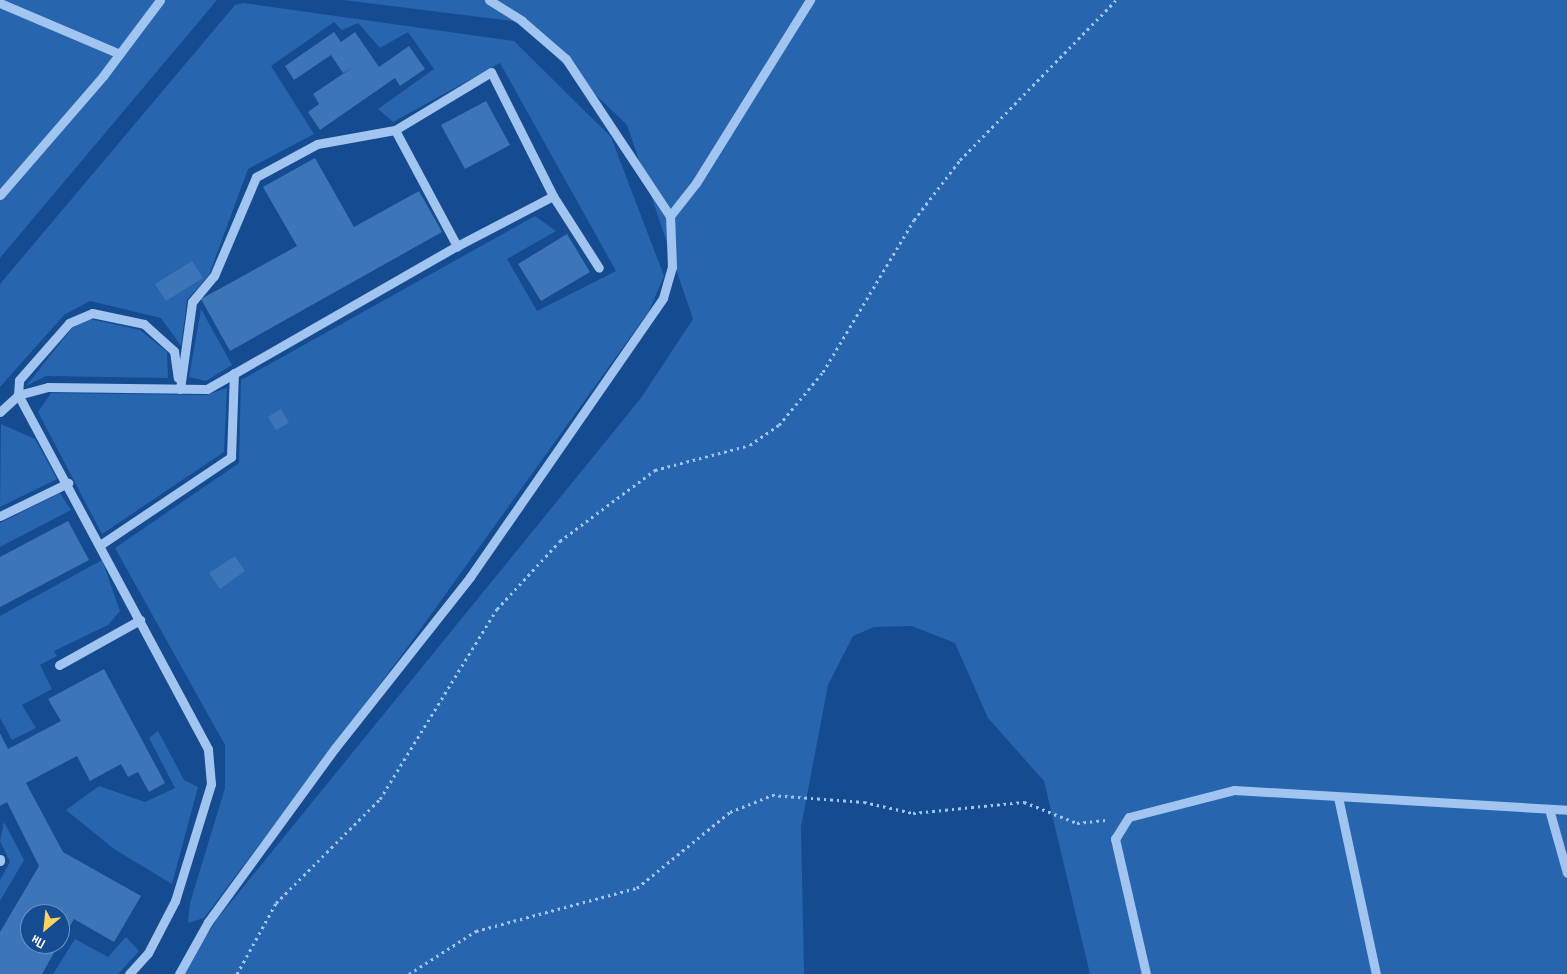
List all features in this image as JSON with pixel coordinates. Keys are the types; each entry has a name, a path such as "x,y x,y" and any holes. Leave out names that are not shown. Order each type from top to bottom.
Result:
{"lane":[{"path":"0,195 120,54 160,0"},
{"path":"179,974 208,922 470,577 663,298 672,267 670,216 566,59 522,20 489,0"},
{"path":"670,216 696,184 810,0"},
{"path":"0,3 120,54"},
{"path":"180,388 192,302 214,276 256,177 317,144 395,130 491,72 553,196 599,268"},
{"path":"395,130 457,246"},
{"path":"0,412 18,395 48,387 207,389 457,246 553,196"},
{"path":"129,974 148,953 175,900 211,784 208,749 68,483 18,395 19,380 69,323 92,313 144,324 174,351 180,388"},
{"path":"100,545 231,456 234,373"},
{"path":"0,516 68,483"},
{"path":"59,665 140,620"},
{"path":"1146,974 1115,839 1129,817 1234,790 1567,810"},
{"path":"1338,797 1376,974"},
{"path":"1549,809 1567,873"}],"path":[{"path":"237,974 276,903 380,800 496,609 560,540 655,470 750,445 779,425 823,372 914,220 960,160 1116,0"},
{"path":"409,974 476,931 637,888 730,812 772,795 864,802 913,813 1024,802 1077,823 1129,817"}],"shaded area":[{"path":"0,0 217,0 0,258"},
{"path":"343,0 1567,0 1567,974 1090,974 1044,781 988,718 955,643 912,626 874,627 853,636 828,685 801,827 804,974 181,974 218,918 641,398 693,319 627,125 520,22"},
{"path":"243,3 514,41 611,137 664,276 649,311 404,652 204,918 188,923 190,903 225,788 225,745 115,548 239,463 241,380 535,216 556,231 507,259 537,311 616,271 500,63 393,122 378,109 434,69 408,32 380,48 358,23 342,30 334,22 271,66 314,134 248,169 209,275 187,300 181,346 161,318 90,301 64,315 0,387 0,284 235,5"},
{"path":"201,309 232,365 206,381 189,377"},
{"path":"90,319 140,330 167,352 168,378 46,376 26,386 72,328"},
{"path":"227,388 224,452 102,534 38,412 51,393 206,395"},
{"path":"1,424 35,439 57,479 0,507"},
{"path":"60,493 71,510 0,547 0,523"},
{"path":"102,560 120,611 108,625 54,651 57,656 40,665 52,689 22,705 36,728 12,740 0,718 0,616"},
{"path":"158,731 184,780 198,787 172,884 114,849 66,810 99,786 145,802 175,788 149,738"},
{"path":"4,822 24,860 0,901 0,880 10,862 0,841"},
{"path":"126,937 139,951 118,974 53,974 66,954 70,954 70,947 75,939 108,957"}],"building":[{"path":"334,32 341,42 355,32 379,67 409,46 425,69 400,86 395,78 320,130 308,112 319,104 313,94 353,67 343,73 331,55 294,80 285,66"},
{"path":"486,101 510,145 465,169 441,125"},
{"path":"315,158 354,227 419,191 442,232 230,351 201,299 297,246 263,187"},
{"path":"567,234 590,272 541,301 518,264"},
{"path":"192,261 203,278 166,301 155,284"},
{"path":"281,409 289,423 276,430 268,417"},
{"path":"68,521 89,560 0,607 0,557"},
{"path":"235,556 245,571 220,589 209,573"},
{"path":"104,669 165,783 149,792 138,772 128,777 121,764 90,781 77,756 26,783 63,852 141,896 114,942 74,919 70,926 70,904 20,904 20,954 53,954 42,974 0,974 0,932 39,866 7,802 0,806 0,733 8,749 61,721 48,699"}]}
